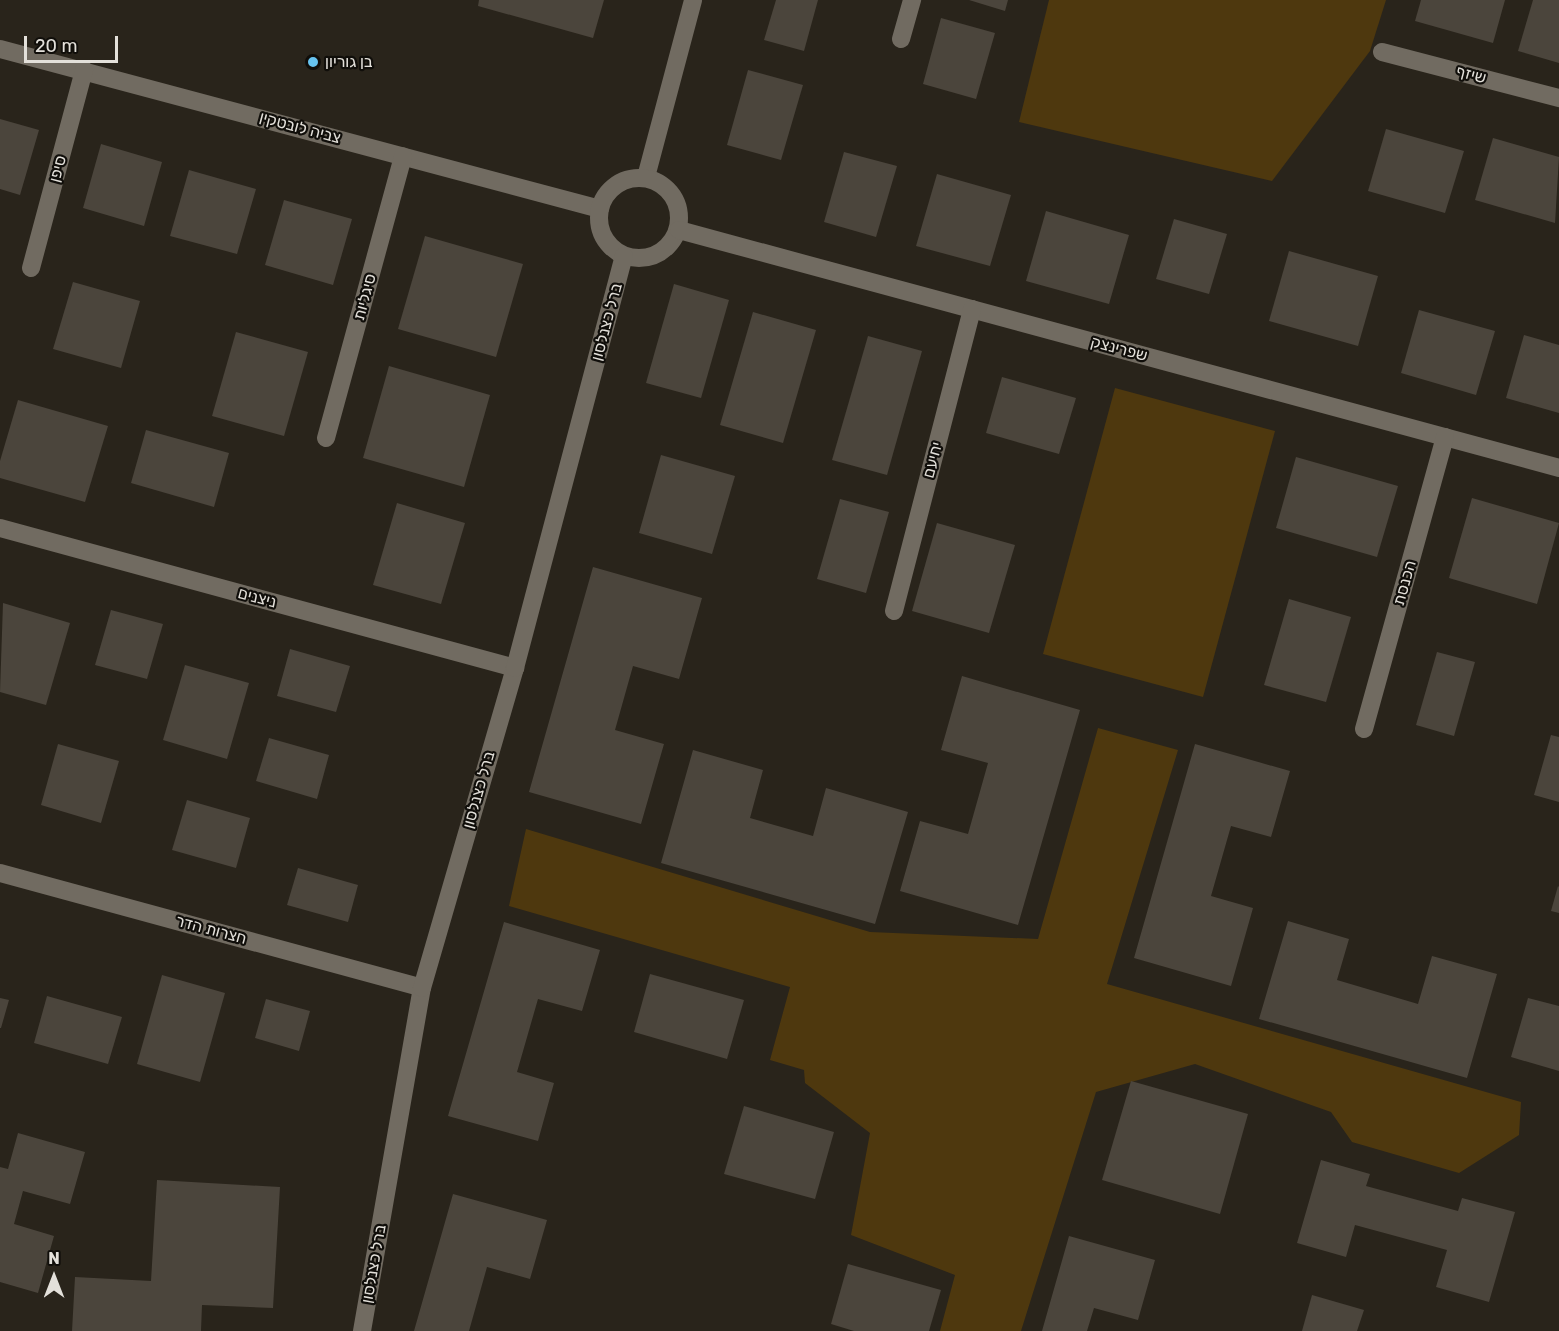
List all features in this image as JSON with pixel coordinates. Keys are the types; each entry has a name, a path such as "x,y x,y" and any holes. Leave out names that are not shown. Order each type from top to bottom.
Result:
{"street":[{"path":"646,177 693,0"},
{"path":"901,39 912,0"},
{"name":"צביה לובטקין","path":"0,49 600,209"},
{"name":"שיזף","path":"1382,52 1559,98"},
{"name":"סיפן","path":"31,268 84,70"},
{"name":"סיגליות","path":"326,438 403,156"},
{"path":"646,177 669,190 677,202 679,230 665,250 652,257 624,256 603,236 600,209 608,193 618,183 646,177"},
{"name":"שפרינצק","path":"679,230 1559,468"},
{"name":"ברל כצנלסון","path":"362,1331 422,988 515,669 624,256"},
{"name":"יחיעם","path":"894,611 972,309"},
{"name":"הכנסת","path":"1364,729 1445,437"},
{"name":"ניצנים","path":"0,528 515,669"},
{"name":"חצרות הדר","path":"0,873 422,988"}],"shaded area":[{"path":"1049,0 1386,0 1370,51 1272,181 1019,122"},
{"path":"1115,388 1275,431 1203,697 1043,654"},
{"path":"1098,728 1178,750 1107,984 1521,1102 1519,1135 1459,1173 1352,1142 1331,1112 1195,1064 1096,1092 1021,1331 940,1331 955,1275 851,1235 870,1133 805,1083 804,1070 770,1060 790,987 509,906 526,829 870,932 1038,939"}],"building":[{"path":"479,0 604,0 593,38 478,6"},
{"path":"776,0 818,0 804,51 764,40"},
{"path":"969,0 1008,0 1005,11"},
{"path":"1421,0 1505,0 1493,43 1415,21"},
{"path":"1533,0 1559,0 1559,63 1518,51"},
{"path":"941,18 995,33 976,99 923,84"},
{"path":"748,70 803,85 781,160 727,145"},
{"path":"0,119 39,130 20,195 0,189"},
{"path":"1386,129 1464,151 1445,213 1368,191"},
{"path":"1493,138 1559,157 1555,223 1475,200"},
{"path":"101,144 162,162 144,226 83,208"},
{"path":"844,152 897,166 876,237 824,222"},
{"path":"189,170 256,189 237,254 170,236"},
{"path":"937,174 1011,195 990,266 916,246"},
{"path":"284,200 352,219 333,285 265,265"},
{"path":"1046,211 1129,235 1109,304 1026,281"},
{"path":"1174,219 1227,234 1209,294 1156,279"},
{"path":"425,236 523,264 496,357 398,329"},
{"path":"1289,251 1378,276 1358,346 1269,321"},
{"path":"73,282 140,301 121,368 53,349"},
{"path":"674,284 729,300 701,398 646,383"},
{"path":"1419,310 1495,331 1476,395 1401,373"},
{"path":"753,312 816,330 783,443 720,425"},
{"path":"236,332 308,352 284,436 212,416"},
{"path":"1524,335 1559,345 1559,413 1506,398"},
{"path":"868,336 922,351 887,475 832,460"},
{"path":"389,366 490,395 464,487 363,458"},
{"path":"1002,377 1076,398 1059,454 986,433"},
{"path":"18,400 108,426 85,502 0,478 0,461"},
{"path":"146,430 229,453 214,507 131,483"},
{"path":"661,455 735,476 712,554 639,533"},
{"path":"1296,457 1398,486 1377,557 1276,528"},
{"path":"1472,498 1559,523 1537,604 1449,578"},
{"path":"840,499 889,512 866,593 817,579"},
{"path":"397,503 465,523 441,604 373,585"},
{"path":"937,523 1015,545 989,633 912,611"},
{"path":"593,567 702,598 679,679 633,666 615,730 664,744 641,824 529,792"},
{"path":"1289,599 1351,617 1326,702 1264,685"},
{"path":"3,603 70,623 46,705 0,692"},
{"path":"111,610 163,624 147,679 95,665"},
{"path":"290,649 350,666 336,712 277,696"},
{"path":"1437,652 1475,662 1454,736 1416,725"},
{"path":"185,665 249,683 227,759 163,740"},
{"path":"962,676 1080,710 1018,925 900,891 920,821 968,834 988,763 941,750"},
{"path":"1551,735 1559,737 1559,802 1534,795"},
{"path":"269,738 329,755 317,799 256,781"},
{"path":"58,744 119,761 101,823 41,805"},
{"path":"1195,744 1290,771 1271,837 1231,826 1211,896 1253,908 1231,986 1134,958"},
{"path":"693,750 763,770 750,818 813,836 826,788 908,812 875,924 661,863"},
{"path":"187,800 250,818 236,868 172,850"},
{"path":"298,868 358,885 348,922 287,905"},
{"path":"1559,887 1559,913 1551,911"},
{"path":"1288,921 1349,939 1337,980 1418,1004 1432,956 1497,974 1467,1078 1259,1019"},
{"path":"504,922 600,950 582,1011 538,999 517,1072 554,1083 538,1141 448,1116"},
{"path":"650,974 744,1000 727,1059 634,1032"},
{"path":"162,975 225,993 200,1082 137,1064"},
{"path":"47,996 122,1017 108,1064 34,1043"},
{"path":"0,998 9,1000 1,1028 0,1028"},
{"path":"1528,998 1559,1006 1559,1071 1511,1057"},
{"path":"266,999 310,1011 299,1051 255,1038"},
{"path":"1131,1081 1248,1114 1220,1214 1102,1180"},
{"path":"744,1106 834,1132 815,1199 724,1174"},
{"path":"18,1133 85,1152 70,1204 23,1191 14,1224 54,1236 38,1293 0,1282 0,1167 8,1169"},
{"path":"1321,1160 1370,1174 1366,1186 1458,1211 1462,1198 1515,1212 1489,1302 1436,1287 1447,1250 1355,1225 1346,1257 1297,1243"},
{"path":"157,1180 280,1187 273,1308 202,1305 201,1331 72,1331 75,1277 151,1281"},
{"path":"453,1194 547,1220 530,1279 487,1267 469,1331 414,1331"},
{"path":"1069,1236 1155,1260 1138,1320 1094,1308 1087,1331 1042,1331"},
{"path":"848,1264 941,1290 929,1331 854,1331 831,1324"},
{"path":"1312,1295 1364,1310 1357,1331 1302,1331"}],"place":[{"name":"בן גוריון","path":"313,62"}]}
